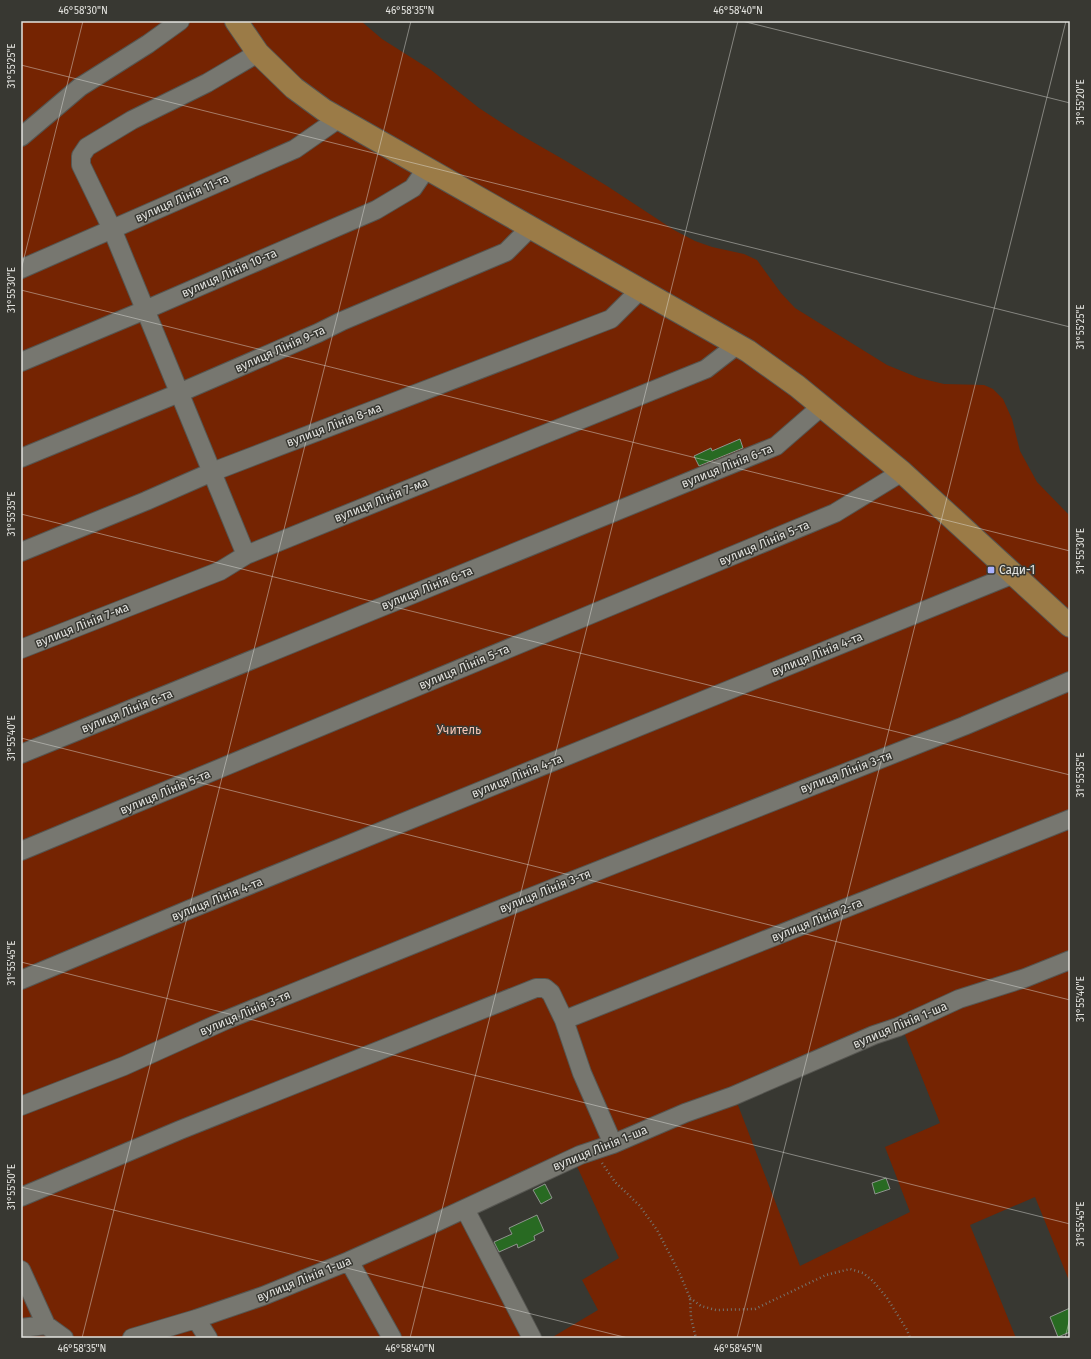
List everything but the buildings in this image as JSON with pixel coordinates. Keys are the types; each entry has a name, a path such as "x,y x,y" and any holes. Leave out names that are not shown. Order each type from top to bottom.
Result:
{"main road":[{"path":"236,21 258,53 294,88 324,110 748,351 797,386 902,472 1070,626"}],"lane":[{"path":"21,137 80,87 148,44 173,22"},
{"path":"246,555 112,229 81,165 81,156 88,147 132,120 207,83 258,53"},
{"name":"вулиця Лінія 11-та","path":"21,269 295,149 338,119"},
{"name":"вулиця Лінія 10-та","path":"21,362 376,210 413,188 426,169"},
{"name":"вулиця Лінія 9-та","path":"21,458 506,252 530,228"},
{"name":"вулиця Лінія 8-ма","path":"21,552 146,501 212,472 611,319 640,290"},
{"name":"вулиця Лінія 7-ма","path":"21,649 220,570 246,555 706,369 737,345"},
{"name":"вулиця Лінія 6-та","path":"21,754 776,446 822,406"},
{"name":"вулиця Лінія 5-та","path":"21,851 835,513 902,472"},
{"name":"вулиця Лінія 4-та","path":"21,980 188,910 1014,574"},
{"name":"вулиця Лінія 3-тя","path":"21,1106 124,1066 226,1020 491,913 964,726 1070,681"},
{"name":"вулиця Лінія 2-га","path":"564,1020 1070,818"},
{"name":"вулиця Лінія 1-ша","path":"132,1338 196,1319 263,1296 350,1261 580,1155 613,1144 685,1113 733,1096 874,1035 898,1027 959,999 1024,978 1070,960"},
{"path":"21,1197 180,1130 536,988 545,988 552,993 564,1020 582,1073 613,1144"},
{"path":"465,1209 532,1338"},
{"path":"350,1261 392,1338"},
{"path":"21,1270 46,1325 64,1338"},
{"path":"196,1319 208,1338"},
{"path":"21,1328 46,1325"}],"path":[{"path":"594,1150 615,1182 639,1206 657,1230 679,1272 690,1298 691,1318 696,1338"},
{"path":"690,1298 701,1306 716,1310 755,1309 826,1275 850,1269 863,1273 873,1280 887,1298 907,1330 910,1338"}],"green space":[{"name":"Учитель","path":"21,21 226,21 251,54 726,347 893,471 1070,633 1070,954 458,1204 532,1338 21,1338"},
{"path":"245,21 361,21 382,39 431,70 479,108 519,134 607,186 674,230 695,241 712,247 744,254 757,260 781,293 795,308 887,365 919,378 944,384 984,385 993,389 1003,399 1012,419 1020,451 1037,482 1070,516 1070,617 802,381 327,104 263,48"},
{"path":"1070,965 1070,1283 1035,1197 970,1225 1016,1338 551,1338 598,1310 582,1280 619,1258 575,1162 736,1100 800,1266 910,1212 885,1147 940,1123 903,1030"}],"place":[{"name":"Сади-1","path":"991,570"}]}
